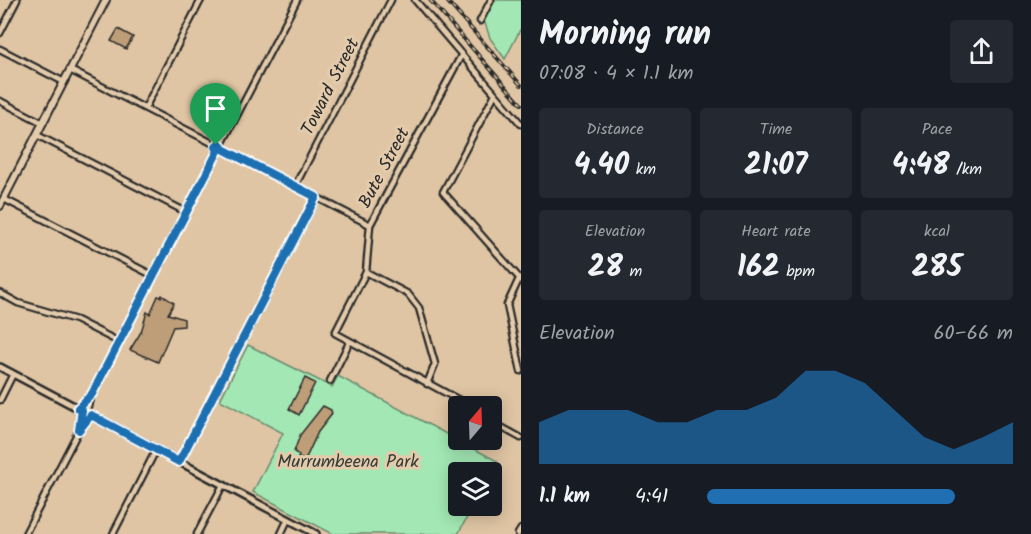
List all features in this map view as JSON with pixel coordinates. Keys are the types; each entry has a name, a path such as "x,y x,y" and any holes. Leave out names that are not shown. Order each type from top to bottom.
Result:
{"main road":[{"path":"0,206 106,0"}],"street":[{"path":"0,33 17,0"},
{"path":"145,108 201,0"},
{"path":"25,534 79,430 92,394 297,0"},
{"name":"Toward Street","path":"295,186 391,0"},
{"path":"415,0 521,124"},
{"path":"480,21 491,0"},
{"path":"0,49 64,82"},
{"name":"Bute Street","path":"349,343 335,333 366,272 370,225 462,54"},
{"path":"70,70 370,225"},
{"path":"495,94 443,192 520,279 507,305 521,371"},
{"path":"0,100 43,123"},
{"path":"37,135 186,212"},
{"path":"0,189 5,196 154,276"},
{"path":"179,462 316,197"},
{"path":"366,272 408,294 418,308 435,364 427,384"},
{"path":"0,293 18,303 65,316 119,342"},
{"path":"330,381 349,343 450,396"},
{"path":"0,367 316,534"},
{"path":"0,400 13,374"},
{"path":"79,430 92,394"},
{"path":"502,428 521,438"},
{"path":"113,534 156,450"},
{"path":"197,534 222,484"},
{"path":"281,534 288,519"},
{"path":"518,534 521,529"}],"green space":[{"path":"494,0 521,0 521,28 505,59 490,38 484,20"},
{"name":"Murrumbeena Park","path":"248,345 332,387 338,376 448,435 448,450 476,450 497,461 448,462 448,516 468,516 458,534 333,534 253,492 283,433 220,400"}],"building":[{"path":"118,29 133,37 126,49 111,41"},
{"path":"162,295 174,303 168,314 184,319 184,326 173,327 158,362 130,350 141,332 147,312 150,314 158,296"},
{"path":"305,378 315,383 299,415 289,409"},
{"path":"323,406 331,410 332,414 318,432 305,460 298,458 299,455 294,452 300,435"}],"railway":[{"path":"430,0 521,104"},
{"path":"446,0 521,85"}],"route":[{"path":"222,144 223,149 316,197 179,462 91,415 79,430 82,410 78,408 92,394 154,276 218,151 216,145 222,144"}]}
